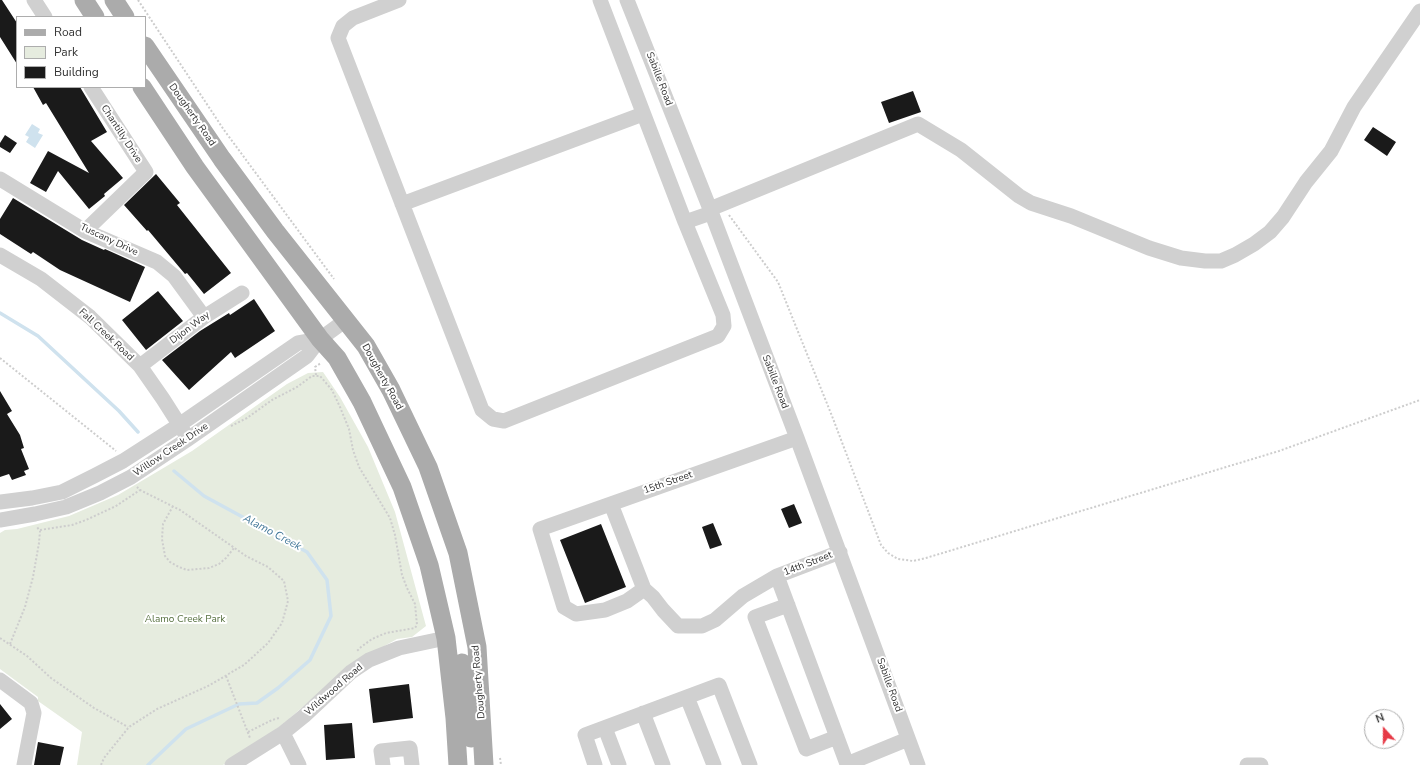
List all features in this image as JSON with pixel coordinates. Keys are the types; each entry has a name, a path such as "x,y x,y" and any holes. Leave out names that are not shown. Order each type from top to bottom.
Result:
{"main road":[{"path":"84,0 94,16"},
{"path":"114,0 124,16"},
{"name":"Dougherty Road","path":"146,47 205,135 275,231 366,346 391,390 432,476 458,553 477,647 483,765"},
{"path":"143,88 195,167 320,339 337,358 362,402 402,487 429,565 446,638 455,718 458,765"},
{"path":"446,638 461,656 471,738 483,765"}],"street":[{"path":"34,0 44,16"},
{"path":"399,0 353,18 343,26 338,38 482,410 493,419 504,421 718,336 724,326 722,315 600,0"},
{"name":"Sabille Road","path":"627,0 714,209 918,765"},
{"path":"685,222 918,124 962,150 1019,196 1031,203 1071,216 1149,248 1181,258 1221,261 1254,244 1270,232 1283,217 1306,182 1331,151 1354,107 1420,11"},
{"name":"Chantilly Drive","path":"85,231 146,172 92,88"},
{"path":"402,204 643,114"},
{"name":"Tuscany Drive","path":"2,186 85,231 156,262 174,276 204,317"},
{"name":"Fall Creek Road","path":"0,255 41,279 90,317 140,366 188,439"},
{"name":"Dijon Way","path":"140,366 204,317 242,293"},
{"name":"Willow Creek Drive","path":"0,520 66,507 131,477 307,356 320,339 346,320"},
{"name":"Willow Creek Drive","path":"0,502 62,492 123,461 179,425 298,343 320,339"},
{"name":"15th Street","path":"644,589 627,601 605,610 576,614 564,607 540,529 797,438"},
{"path":"611,504 644,589"},
{"name":"14th Street","path":"644,589 653,597 678,626 702,626 715,620 743,596 777,576 840,552"},
{"path":"777,576 847,764 908,739"},
{"path":"788,605 755,617 806,749 837,737"},
{"name":"Wildwood Road","path":"232,765 283,733 304,716 351,672 370,660 399,648 446,638"},
{"path":"0,680 31,703 34,713 24,765"},
{"path":"596,765 585,735 719,685 750,765"},
{"path":"687,697 714,765"},
{"path":"643,713 663,765"},
{"path":"605,728 619,765"},
{"path":"283,733 299,765"},
{"path":"383,765 381,751 410,748 412,765"},
{"path":"1247,765 1261,765"}],"path":[{"path":"138,0 224,130 336,282"},
{"path":"714,209 778,282 832,416 881,545 888,553 898,559 913,561 926,558 1279,450 1420,400"},
{"path":"0,358 118,452"},
{"path":"315,367 316,375"},
{"path":"226,428 246,418 272,400 297,387 312,376 320,376 332,390 348,429 352,450 359,467 390,518 395,535 402,575 415,604 417,625 415,628 386,634 372,639 361,646 352,656"},
{"path":"35,526 40,530 72,525 116,506 140,490 172,506 246,556 268,567 284,581 288,601 282,623 268,643 244,665 226,676 208,686 157,709 129,727 100,765"},
{"path":"172,506 163,524 162,534 165,556 170,562 187,570 209,568 219,564 234,548"},
{"path":"10,644 24,607 33,577 40,530"},
{"path":"0,638 27,656 50,678 94,708 129,727"},
{"path":"226,676 255,750"},
{"path":"248,732 276,718 282,718"}],"green space":[{"name":"Alamo Creek Park","path":"323,372 340,397 368,447 395,512 426,626 412,637 397,639 352,664 282,725 223,765 77,765 82,732 38,701 38,697 0,669 0,533 5,530 17,529 69,516 118,495 192,451 287,384 308,373"}],"water":[{"path":"32,124 40,129 38,133 43,135 35,148 26,142 29,137 25,135"}],"building":[{"path":"0,0 2,0 16,21 16,62 0,37"},
{"path":"34,88 81,88 107,132 91,141 123,178 89,209 58,171 46,192 30,183 48,151 89,173 46,103 43,105"},
{"path":"913,91 921,112 889,123 881,102"},
{"path":"1373,127 1396,142 1387,156 1364,140"},
{"path":"5,135 17,143 10,153 0,147 0,143"},
{"path":"156,174 180,203 177,205 231,273 204,294 187,273 185,274 148,230 147,231 124,205"},
{"path":"13,198 82,240 145,267 130,302 60,270 33,252 31,254 0,234 0,219"},
{"path":"158,291 183,321 146,350 122,320"},
{"path":"254,299 275,331 235,358 231,352 189,390 162,360 200,331 229,313 230,315"},
{"path":"0,391 12,411 7,414 20,435 24,448 21,449 29,469 24,471 26,475 12,480 9,474 0,477"},
{"path":"794,504 802,523 789,528 781,509"},
{"path":"713,523 722,545 710,549 702,527"},
{"path":"601,524 626,587 585,603 560,540"},
{"path":"409,684 413,718 373,723 369,689"},
{"path":"0,704 12,719 0,729"},
{"path":"352,723 355,758 326,760 324,725"},
{"path":"38,742 64,747 60,765 34,765"}],"waterway":[{"name":"Alamo Creek","path":"0,313 38,336 119,411 138,432"},
{"name":"Alamo Creek","path":"148,765 186,729 239,704 257,703 278,688 310,660 331,616 327,580 307,552 204,496 174,471"}]}
